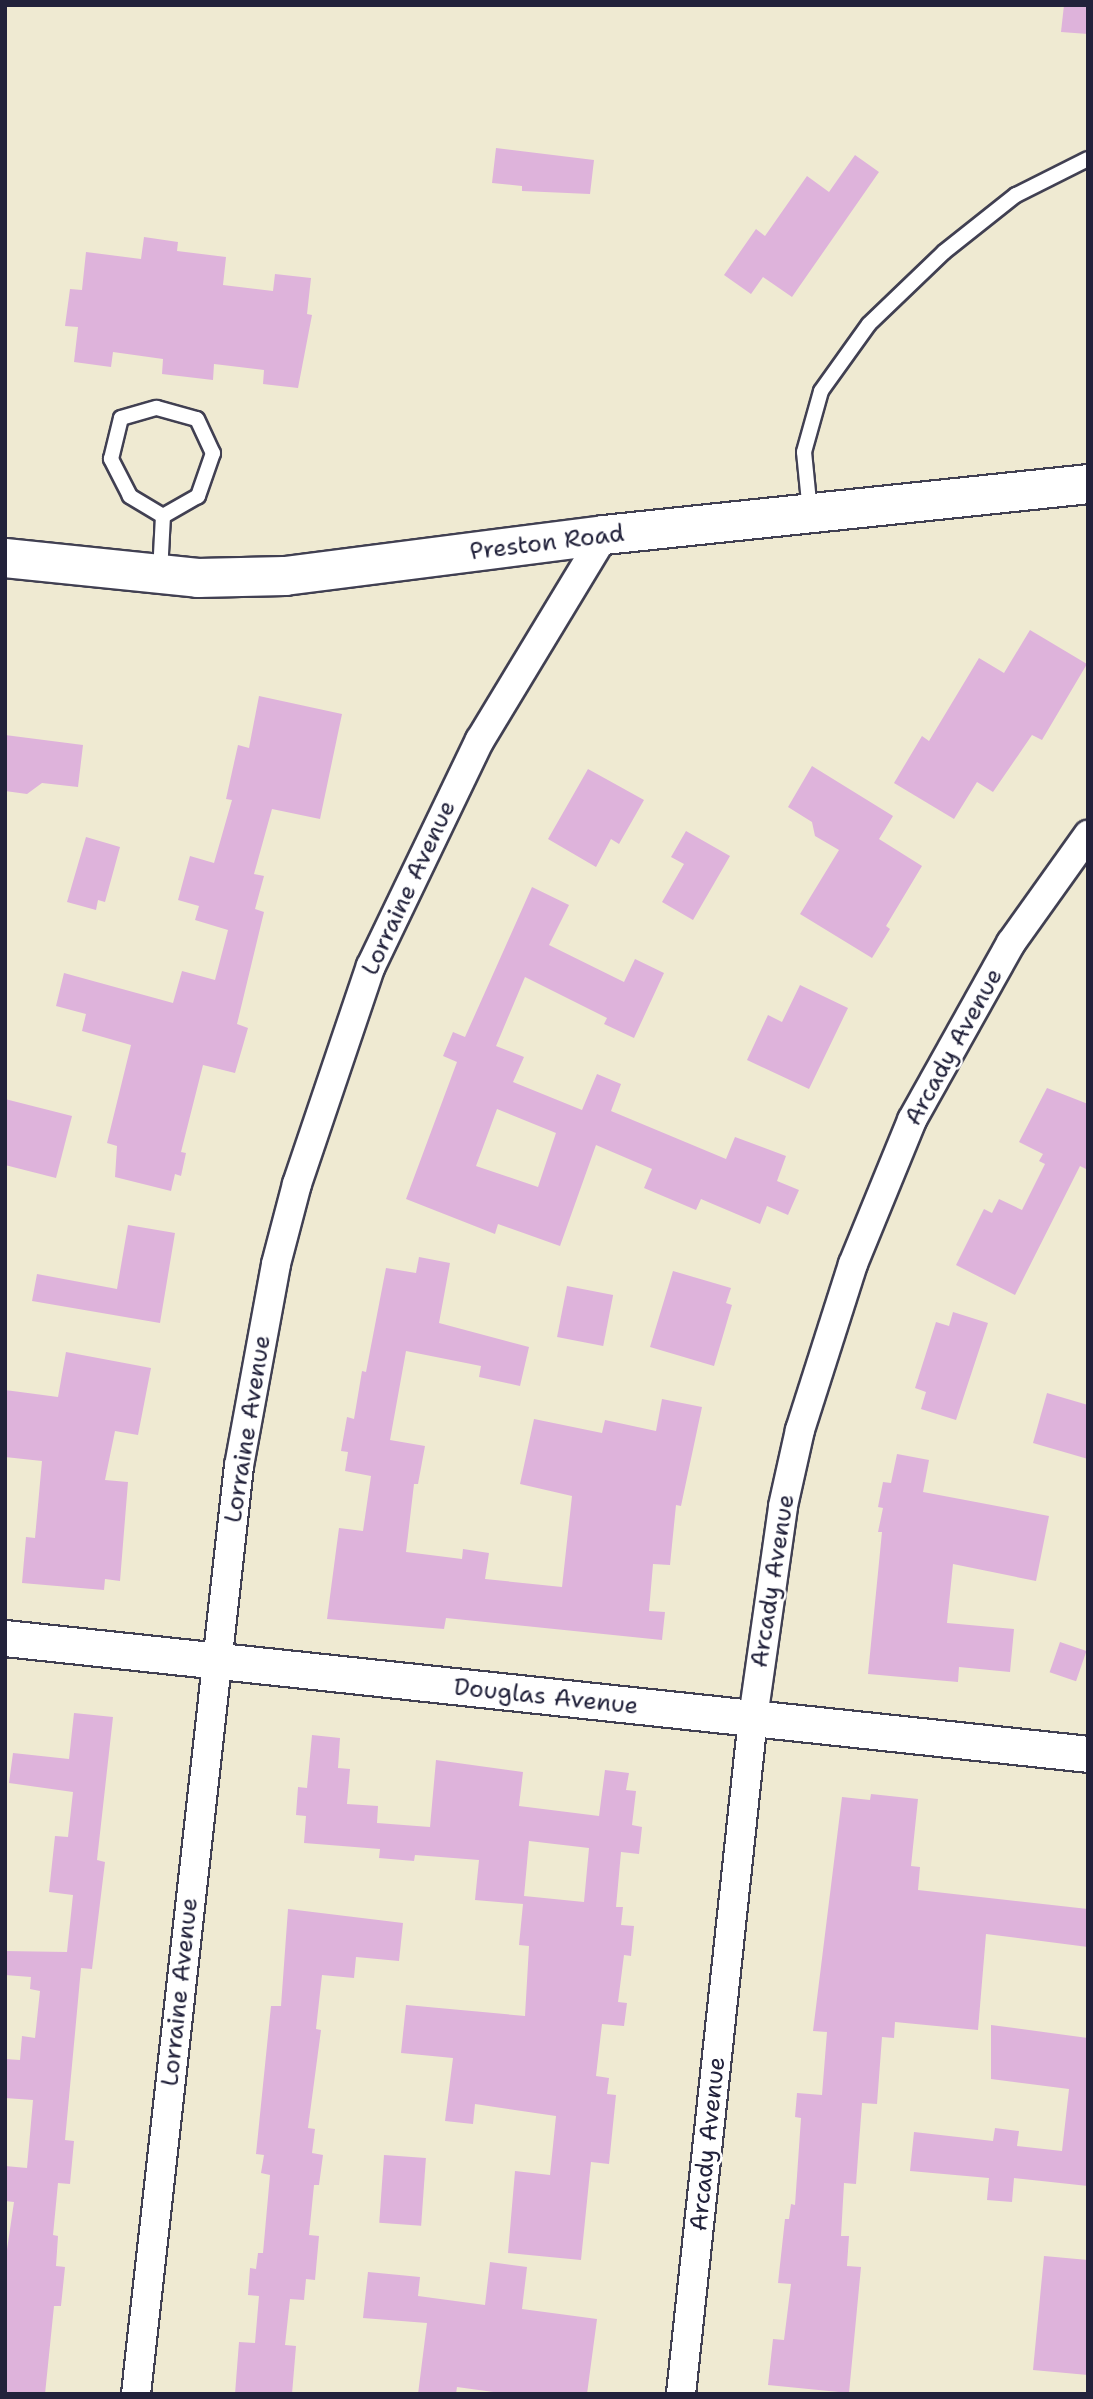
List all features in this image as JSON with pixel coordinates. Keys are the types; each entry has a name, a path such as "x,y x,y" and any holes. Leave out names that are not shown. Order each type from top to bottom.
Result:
{"main road":[{"name":"Preston Road","path":"5,558 160,574 285,576 604,535 1088,484"}],"street":[{"name":"Lorraine Avenue","path":"136,2394 239,1466 260,1341 297,1184 371,966 425,846 480,740 604,535"},
{"name":"Arcady Avenue","path":"681,2394 753,1718 783,1506 800,1430 853,1264 912,1120 962,1024 1011,943 1088,835"},
{"name":"Douglas Avenue","path":"5,1639 1088,1754"}],"lane":[{"path":"811,513 804,452 821,391 869,324 944,252 1016,195 1088,159"},
{"path":"157,408 197,419 213,453 198,496 163,516 130,495 111,459 121,418 157,408"},
{"path":"160,574 163,516"}],"building":[{"path":"1064,5 1088,5 1088,34 1061,32"},
{"path":"496,148 594,160 590,194 522,191 522,186 492,183"},
{"path":"855,155 879,172 792,297 763,277 751,294 724,275 756,229 765,236 807,176 829,192"},
{"path":"144,237 178,242 177,251 226,257 223,285 273,291 275,274 311,278 307,314 312,315 298,388 263,384 264,370 214,364 213,380 162,374 163,359 113,352 111,367 74,362 78,327 65,326 70,289 82,290 86,252 141,259"},
{"path":"1030,630 1087,664 1042,740 1032,735 993,792 977,782 954,819 894,783 922,736 929,741 979,658 1004,673"},
{"path":"259,696 342,714 320,819 272,809 254,874 264,876 255,909 264,912 237,1024 248,1028 235,1073 203,1065 181,1152 186,1153 181,1176 175,1174 171,1191 115,1177 117,1146 107,1143 131,1045 82,1031 86,1014 56,1006 64,973 173,1003 182,971 215,980 228,930 195,920 199,906 178,900 190,856 214,863 232,800 226,799 238,745 249,748"},
{"path":"5,735 83,745 78,787 42,783 27,794 5,791"},
{"path":"812,766 893,816 879,839 922,866 886,926 890,929 872,958 800,914 839,850 815,836 812,822 788,807"},
{"path":"588,769 644,800 619,844 611,839 596,867 548,839"},
{"path":"686,831 730,856 693,920 662,902 684,864 671,857"},
{"path":"86,837 120,847 105,902 98,900 96,910 67,902"},
{"path":"532,887 569,905 549,945 624,982 635,959 664,973 634,1038 604,1024 607,1018 525,977 496,1046 524,1057 513,1082 582,1110 597,1074 621,1084 611,1111 726,1159 735,1137 786,1156 777,1181 799,1190 788,1215 767,1206 760,1224 701,1199 696,1210 644,1188 652,1169 596,1145 560,1246 498,1224 495,1234 406,1199 457,1062 443,1056 453,1032 465,1037","holes":["497,1109 556,1133 538,1187 476,1166"]},
{"path":"800,985 848,1008 809,1089 747,1060 768,1015 782,1022"},
{"path":"1047,1088 1088,1104 1088,1170 1080,1166 1015,1295 956,1265 984,1209 992,1213 999,1199 1022,1210 1045,1164 1039,1161 1043,1154 1019,1142"},
{"path":"5,1099 72,1116 56,1178 5,1165"},
{"path":"128,1225 175,1233 160,1323 32,1301 37,1274 117,1289"},
{"path":"419,1257 450,1263 439,1323 529,1347 520,1386 479,1377 481,1366 406,1351 390,1440 425,1446 418,1484 414,1484 406,1552 462,1559 463,1549 489,1553 485,1579 562,1587 572,1496 520,1484 534,1419 602,1433 605,1420 656,1431 662,1399 702,1407 681,1506 676,1505 670,1565 653,1564 649,1611 665,1612 662,1640 446,1618 444,1629 327,1619 339,1528 363,1531 371,1476 345,1471 348,1452 341,1451 347,1417 354,1419 362,1371 366,1372 386,1268 416,1273"},
{"path":"673,1271 731,1288 726,1303 732,1305 714,1366 650,1347"},
{"path":"567,1286 613,1295 603,1346 557,1337"},
{"path":"953,1312 988,1323 956,1420 921,1409 926,1392 915,1388 936,1322 949,1326"},
{"path":"66,1352 151,1368 138,1435 115,1431 105,1480 128,1482 120,1581 105,1579 104,1590 22,1583 26,1537 35,1538 42,1461 5,1457 5,1390 58,1397"},
{"path":"1047,1393 1088,1405 1088,1459 1033,1443"},
{"path":"897,1454 929,1460 923,1492 1049,1516 1036,1581 953,1564 947,1623 1014,1629 1010,1672 959,1667 958,1682 868,1674 882,1532 878,1532 883,1508 878,1507 883,1482 891,1483"},
{"path":"1060,1642 1086,1651 1076,1681 1050,1672"},
{"path":"74,1713 113,1717 97,1860 105,1862 92,1969 81,1968 65,2140 74,2141 70,2184 58,2183 53,2235 58,2236 56,2266 65,2267 61,2306 54,2306 45,2394 5,2394 5,2263 14,2202 5,2201 5,2166 27,2168 33,2100 5,2098 5,2059 20,2060 22,2036 35,2038 40,1991 30,1989 31,1977 5,1975 5,1951 67,1952 73,1895 49,1892 55,1836 68,1837 73,1792 9,1783 13,1753 69,1759"},
{"path":"312,1735 340,1738 338,1768 350,1769 347,1804 378,1806 377,1823 430,1827 436,1760 523,1772 519,1806 599,1816 605,1770 629,1773 626,1790 636,1791 632,1825 642,1827 639,1854 621,1852 616,1907 623,1907 621,1925 634,1926 631,1956 624,1955 618,2002 627,2003 624,2026 602,2024 596,2076 609,2078 607,2094 616,2095 609,2164 591,2162 581,2260 508,2253 515,2171 550,2175 556,2116 475,2104 473,2124 445,2121 453,2058 401,2053 406,2005 525,2016 529,1946 519,1945 523,1904 475,1900 479,1860 415,1855 414,1861 379,1858 380,1849 304,1843 306,1816 296,1815 298,1787 307,1788","holes":["529,1841 589,1848 584,1902 524,1896"]},
{"path":"871,1794 918,1799 911,1866 920,1867 918,1890 1088,1909 1088,1947 986,1934 978,2030 895,2022 894,2038 882,2037 877,2104 862,2103 856,2184 844,2183 841,2236 849,2236 847,2266 861,2267 849,2393 768,2385 773,2339 784,2340 791,2284 778,2283 785,2219 789,2219 791,2204 795,2205 801,2118 795,2117 797,2093 822,2095 827,2032 813,2031 842,1797 870,1800"},
{"path":"288,1909 403,1923 399,1961 356,1957 354,1978 322,1975 316,2029 321,2030 308,2128 315,2129 312,2153 323,2155 319,2185 314,2185 309,2235 319,2236 315,2280 306,2279 304,2300 290,2299 285,2345 296,2346 292,2394 235,2394 239,2342 255,2343 259,2296 248,2295 250,2268 256,2269 258,2253 263,2253 270,2175 261,2173 264,2155 256,2154 271,2006 281,2006"},
{"path":"991,2025 1088,2038 1088,2186 1014,2178 1012,2202 987,2200 989,2178 910,2171 914,2132 993,2141 995,2128 1019,2131 1017,2146 1062,2151 1069,2089 991,2079"},
{"path":"384,2155 426,2158 421,2226 379,2223"},
{"path":"1044,2256 1088,2260 1088,2375 1033,2370"},
{"path":"490,2262 527,2267 522,2309 597,2319 587,2394 508,2394 457,2387 456,2394 418,2394 427,2323 363,2318 368,2272 420,2277 418,2296 485,2305"}]}
